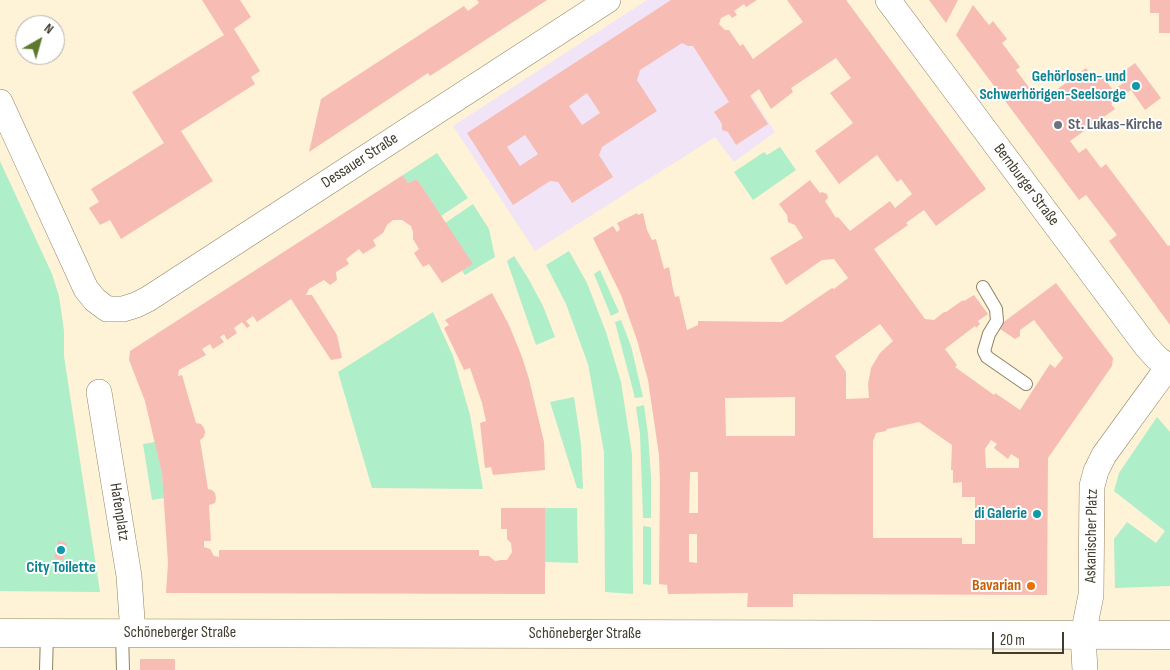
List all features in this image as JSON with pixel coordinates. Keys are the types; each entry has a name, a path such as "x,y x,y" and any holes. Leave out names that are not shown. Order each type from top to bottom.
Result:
{"street":[{"name":"Dessauer Straße","path":"0,102 80,279 95,300 107,309 123,309 148,299 608,0"},
{"name":"Bernburger Straße","path":"888,0 1146,346 1169,367"},
{"name":"Askanischer Platz","path":"1085,670 1084,634 1092,595 1092,496 1096,471 1104,455 1169,367"},
{"name":"Hafenplatz","path":"99,392 131,598 127,633"},
{"name":"Schöneberger Straße","path":"0,633 1170,635"}],"lane":[{"path":"984,287 996,309 997,320 989,334 984,351 987,356 1026,384"},
{"path":"46,670 47,633"},
{"path":"123,670 127,633"}],"shaded area":[{"path":"647,0 688,0 775,132 734,162 715,137 535,251 453,126"}],"green space":[{"path":"780,147 796,170 753,200 734,172 764,152 767,155"},
{"path":"437,153 468,198 441,216 417,179 408,183 403,175"},
{"path":"0,161 52,274 59,296 64,331 64,356 100,592 0,591"},
{"path":"473,204 489,229 495,257 465,275 462,271 472,264 445,223"},
{"path":"569,251 587,283 606,332 621,382 632,454 633,594 605,592 604,452 588,364 566,304 546,265"},
{"path":"514,256 543,306 555,337 536,345 507,261"},
{"path":"600,270 619,312 611,316 594,274"},
{"path":"433,312 453,356 470,415 483,489 372,488 338,372"},
{"path":"621,320 631,346 643,397 635,398 615,322"},
{"path":"574,397 581,444 583,489 577,488 550,402"},
{"path":"644,405 651,477 651,518 643,518 640,434 636,407"},
{"path":"1157,417 1170,432 1170,586 1115,588 1114,539 1127,522 1156,543 1165,531 1114,491 1119,473"},
{"path":"155,442 162,474 164,498 152,500 143,444"},
{"path":"545,508 577,508 578,563 545,562"},
{"path":"643,526 651,527 651,585 643,584"}],"building":[{"path":"202,0 240,0 251,17 234,29 260,71 251,77 255,84 181,131 213,181 121,239 110,220 100,225 89,208 99,202 91,189 164,143 132,92 224,35"},
{"path":"477,0 547,0 430,76 428,73 309,152 321,99 464,6 468,11 479,3"},
{"path":"671,0 757,0 746,7 744,4 734,11 737,15 732,18 729,14 721,18 719,24 725,30 729,30 740,46 743,44 753,59 803,22 787,0 846,0 986,189 936,226 924,210 906,223 908,225 874,249 925,319 934,320 963,300 974,295 988,314 978,321 980,324 976,328 975,326 945,349 957,365 955,367 994,395 995,393 1020,410 1050,364 1055,368 1063,358 1034,320 1020,330 1020,336 1015,339 997,327 1056,283 1113,358 1112,366 1048,458 1047,595 793,594 793,607 747,607 748,593 668,594 667,585 659,584 659,455 648,380 637,340 621,295 593,238 613,226 617,232 620,229 617,223 637,213 638,215 643,213 647,230 652,240 656,239 664,269 669,267 675,297 679,296 687,330 698,325 698,321 782,322 832,288 834,289 848,278 834,259 822,260 786,285 770,258 803,238 795,225 788,222 787,215 779,204 810,180 820,193 827,194 828,198 825,201 836,218 838,217 850,231 890,201 895,208 912,194 901,179 897,182 877,155 839,184 815,151 853,123 830,93 851,78 836,58 791,88 793,92 771,109 759,89 750,96 768,124 736,145 728,132 722,130 722,124 714,112 729,102 693,46 682,43 640,70 637,80 657,111 602,147 599,155 613,177 572,203 558,182 550,181 513,205 467,133","holes":["587,93 600,113 582,125 569,106","525,135 538,154 520,166 507,147","880,324 893,341 880,353 871,368 868,384 869,398 846,399 846,372 835,356","795,397 795,436 726,436 725,398","919,422 952,445 951,470 953,470 953,483 962,482 962,497 975,497 975,544 962,544 962,538 873,538 873,441 876,433 886,431 887,429","991,440 997,444 994,448 1008,459 1011,454 1019,459 1019,468 986,468 985,449","690,472 698,472 698,513 689,513","689,534 697,534 697,563 689,562"]},
{"path":"929,0 958,0 946,23"},
{"path":"1150,0 1170,0 1170,33 1159,33 1159,13 1150,13"},
{"path":"973,5 989,25 993,21 1007,39 1002,43 1020,67 1016,70 1040,102 1086,68 1094,79 1101,74 1113,90 1125,82 1119,75 1135,63 1161,98 1145,110 1131,90 1111,104 1115,109 1070,141 1079,153 1086,148 1101,168 1106,164 1168,246 1170,245 1170,325 1109,241 1117,235 1086,195 1079,200 956,35"},
{"path":"403,175 408,183 417,179 473,264 442,283 429,264 423,267 414,253 419,249 413,239 411,226 402,220 393,220 387,225 383,233 373,240 376,246 363,254 359,249 346,259 349,264 336,272 337,280 330,285 324,280 309,289 306,295 312,295 337,335 342,358 331,360 291,299 257,322 253,316 246,321 250,326 247,328 242,322 234,328 237,333 227,340 224,334 220,337 224,342 213,349 210,344 202,349 206,355 179,370 178,376 182,375 196,423 201,424 204,428 204,437 200,440 208,489 215,493 216,498 215,503 209,505 211,541 204,541 204,547 210,549 214,556 219,557 219,550 479,550 479,556 489,556 495,561 507,560 512,552 511,543 507,539 507,529 501,529 501,508 545,508 545,594 166,593 168,563 162,474 145,401 129,360 130,351"},
{"path":"492,293 509,325 529,379 544,442 545,470 493,475 491,467 485,468 480,423 486,421 482,403 470,368 464,370 444,328 449,325 445,320"},
{"name":"City Toilette","path":"58,541 67,543 63,560 54,558"},
{"path":"140,659 175,659 175,670 140,670"}],"place":[{"name":"Gehörlosen- und Schwerhörigen-Seelsorge","path":"1136,86"},
{"name":"St. Lukas-Kirche","path":"1058,125"},
{"name":"di Galerie","path":"1037,514"},
{"name":"City Toilette","path":"61,550"},
{"name":"Bavarian","path":"1031,586"}]}
